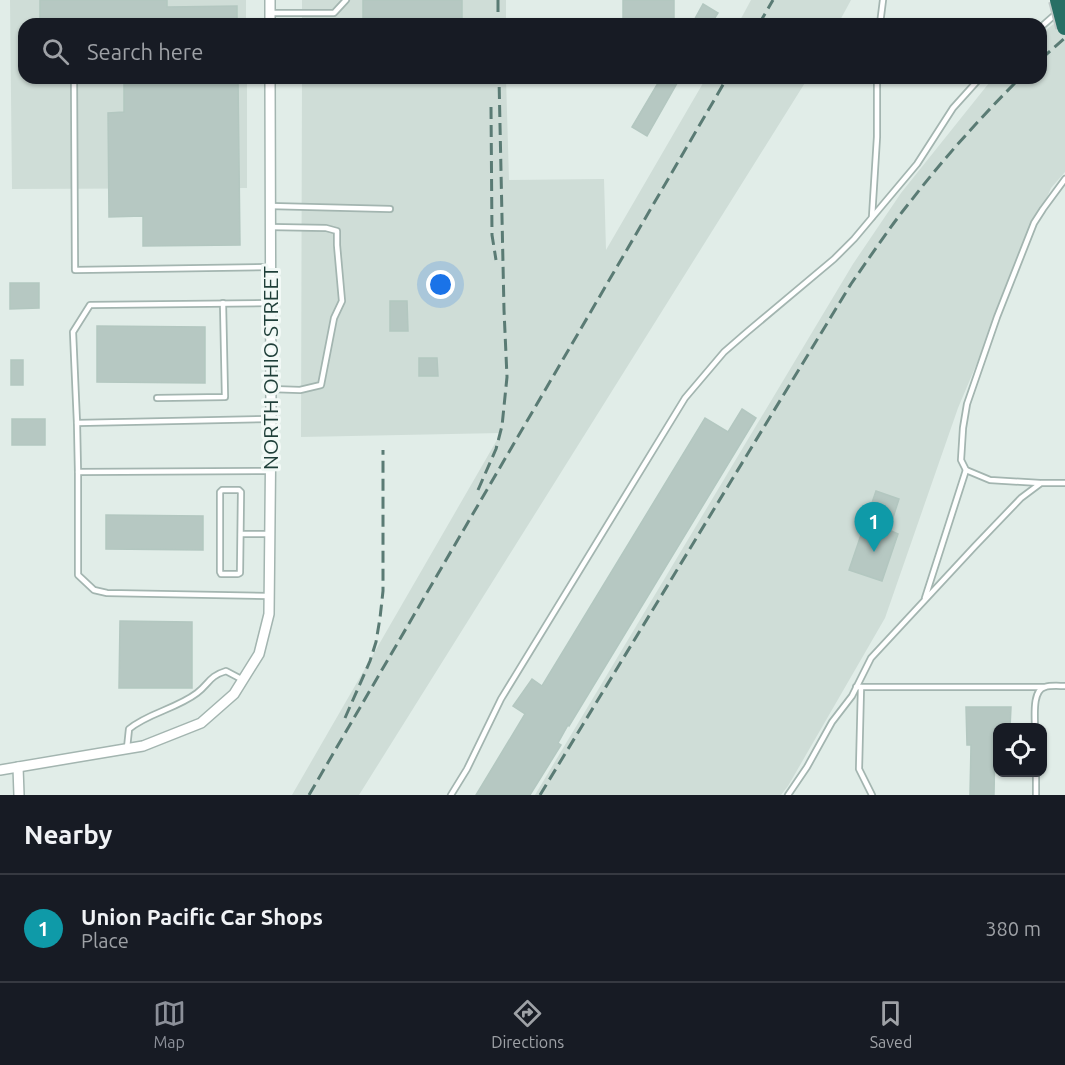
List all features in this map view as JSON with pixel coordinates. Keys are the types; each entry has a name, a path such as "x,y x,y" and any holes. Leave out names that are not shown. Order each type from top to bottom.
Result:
{"highway":[{"path":"1058,0 1065,27"}],"street":[{"path":"270,0 270,18"},
{"name":"NORTH OHIO STREET","path":"0,770 143,746 201,723 234,694 258,656 270,614 270,84"},
{"path":"18,767 19,795"}],"lane":[{"path":"270,13 334,13 346,0"},
{"path":"881,18 883,0"},
{"path":"1047,22 1065,7"},
{"path":"74,84 75,270 270,267"},
{"path":"872,217 877,84"},
{"path":"451,795 501,699 685,398 724,352 834,259 854,239 916,164 953,108 975,84"},
{"path":"1065,179 1030,231 998,317 967,404 961,460 966,470 990,480 1065,483"},
{"path":"270,206 390,209"},
{"path":"270,227 326,228 337,231 342,301 334,318 321,385 300,390 271,389"},
{"path":"157,398 225,397 223,303"},
{"path":"270,303 90,305 74,332 78,575 94,590 107,593 270,596"},
{"path":"77,423 271,419"},
{"path":"924,600 966,470"},
{"path":"78,472 271,471"},
{"path":"788,795 807,767 832,722 859,687 871,658 1021,498 1041,483"},
{"path":"222,490 240,490 241,492 241,534 240,573 221,574 220,492 222,490"},
{"path":"241,534 270,534"},
{"path":"127,749 129,729 138,721 197,693 215,674 226,670 243,680"},
{"path":"859,687 1065,686"},
{"path":"859,687 859,769 872,795"},
{"path":"1035,723 1036,697 1039,690 1044,687"},
{"path":"1036,777 1036,795"}],"shaded area":[{"path":"10,0 246,0 246,18 18,18 18,84 247,84 247,188 12,189"},
{"path":"302,0 506,0 506,18 302,18"},
{"path":"751,0 851,0 841,18 741,18"},
{"path":"1065,15 1065,172 1051,188 958,408 885,618 788,786 781,795 535,795 853,264 901,193 988,84 1047,84 1047,29"},
{"path":"302,84 506,84 509,180 604,179 606,250 703,84 804,84 359,795 292,795 501,433 301,437"}],"building":[{"path":"40,0 167,0 167,7 237,6 237,18 40,18"},
{"path":"363,0 462,0 462,18 363,18"},
{"path":"623,0 674,0 674,18 623,18"},
{"path":"703,4 718,13 715,18 695,18"},
{"path":"124,84 238,84 240,245 143,246 143,216 109,217 108,113 124,112"},
{"path":"657,84 677,84 647,136 632,127"},
{"path":"10,283 39,283 39,308 10,309"},
{"path":"390,301 407,301 408,331 390,331"},
{"path":"97,326 205,327 205,383 97,382"},
{"path":"419,358 437,358 438,376 419,376"},
{"path":"11,360 23,360 23,385 11,385"},
{"path":"742,409 756,418 568,725 558,743 561,745 530,795 476,795 525,714 513,706 532,679 542,686 705,418 728,432"},
{"path":"12,419 45,419 45,445 12,445"},
{"path":"876,491 899,499 889,530 898,534 882,581 849,570"},
{"path":"106,515 203,516 203,550 106,549"},
{"path":"120,621 192,622 192,688 119,688"},
{"path":"966,707 1011,707 1010,723 993,723 994,795 970,795 971,745 967,745"}],"railway":[{"path":"498,0 498,18"},
{"path":"762,18 773,0"},
{"path":"1047,54 1065,38"},
{"path":"478,490 496,449 502,426 507,377 499,84"},
{"path":"309,795 724,84"},
{"path":"540,795 851,284 936,170 1014,84"},
{"path":"491,107 492,235 496,260"},
{"path":"345,718 370,661 380,618 383,591 383,450"}],"place":[{"name":"Union Pacific Car Shops","path":"874,552"}]}
